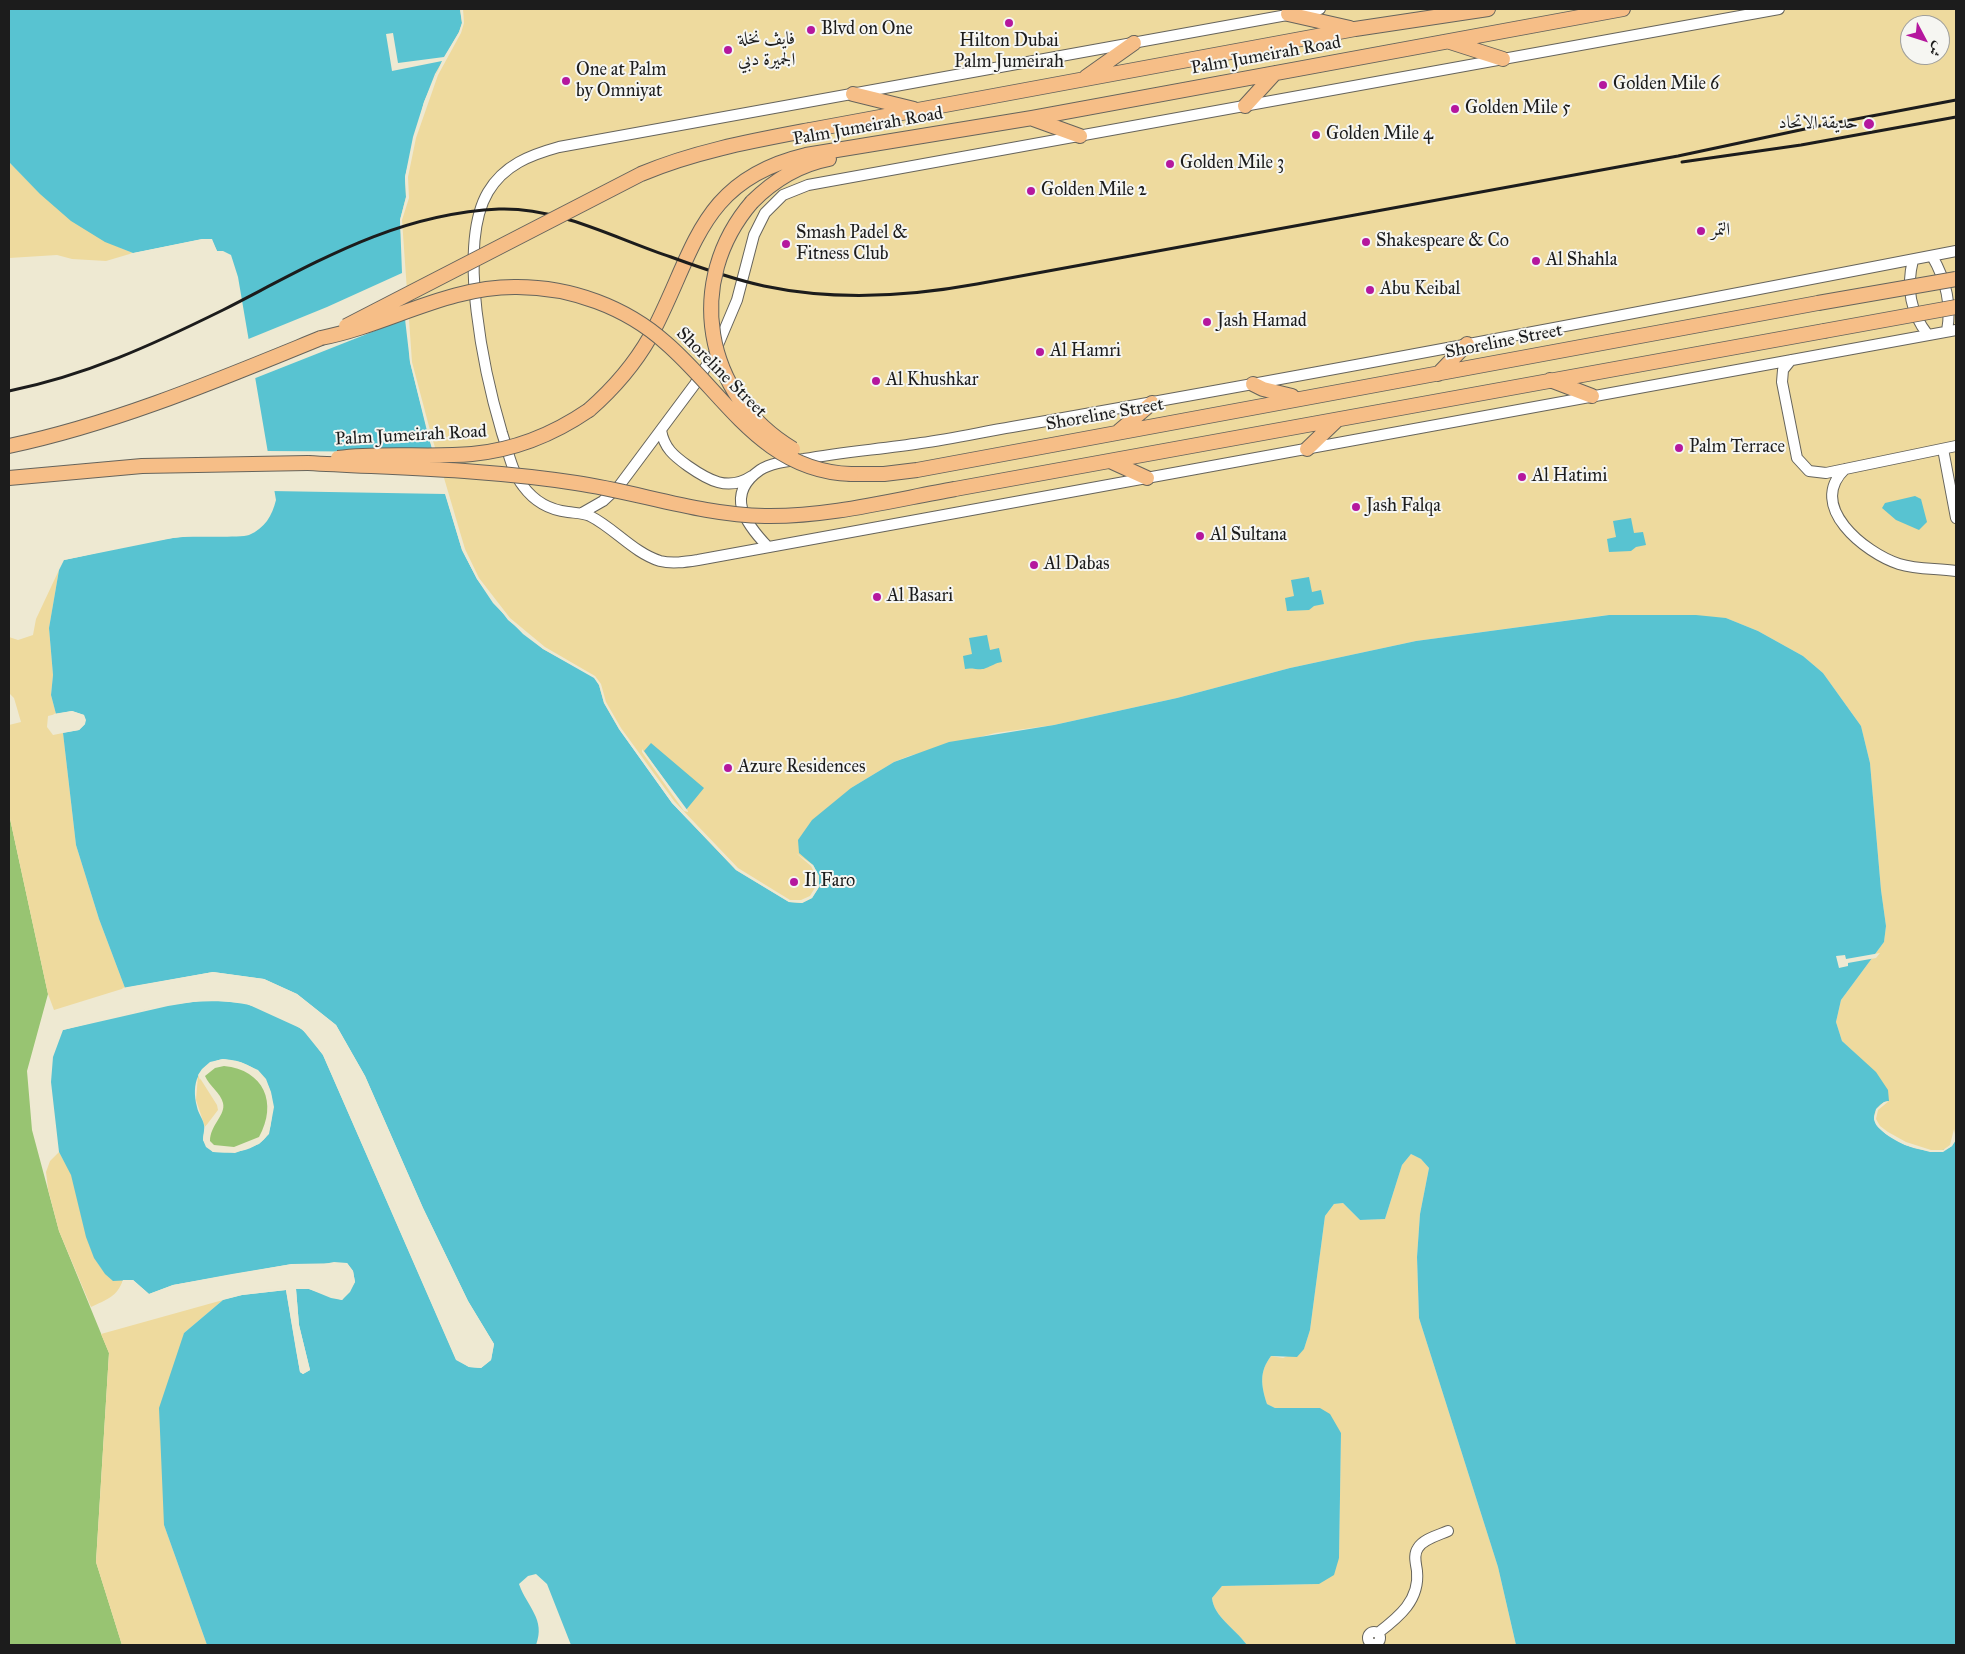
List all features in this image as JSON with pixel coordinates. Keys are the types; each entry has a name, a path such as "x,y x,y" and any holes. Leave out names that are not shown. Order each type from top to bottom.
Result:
{"main road":[{"name":"Palm Jumeirah Road","path":"9,446 86,428 142,409 321,338 461,268 641,174 679,159 718,148 810,130 1355,29 1488,9"},
{"name":"Palm Jumeirah Road","path":"9,478 142,466 308,463 361,456 456,455 488,452 518,445 548,434 589,410 616,384 639,355 658,322 698,233 713,210 733,190 767,168 793,158 1032,118 1623,9"},
{"path":"1288,14 1355,29"},
{"path":"1447,41 1503,59"},
{"path":"1080,81 1134,43"},
{"path":"1245,106 1275,73"},
{"path":"854,94 919,110"},
{"path":"1032,118 1080,136"},
{"path":"851,474 796,451 770,434 738,399 724,371 712,326 713,281 726,238 752,202 770,185 802,167 865,152 886,142"},
{"name":"Shoreline Street","path":"321,338 361,329 447,297 473,291 517,287 570,293 604,304 650,330 678,353 747,428 769,446 794,460 815,468 851,474 900,473 1298,398 1956,279"},
{"path":"308,463 482,472 544,478 621,490 722,512 763,516 824,513 1956,307"},
{"path":"1438,374 1467,344"},
{"path":"1550,380 1592,396"},
{"path":"1253,384 1263,389 1298,398"},
{"path":"1119,431 1152,402"},
{"path":"1307,449 1337,420"},
{"path":"1112,462 1147,478"},
{"path":"9,486 36,476"}],"street":[{"path":"1320,9 542,152 527,157 510,167 488,192 477,224 474,275 480,340 499,422 516,473 529,493 548,507 592,517 648,555 663,562 698,560 1951,331 1948,298 1942,276 1932,256"},
{"path":"582,514 603,501 619,486 695,384 715,352 737,300 758,224 773,203 783,195 808,185 1779,9"},
{"path":"661,430 664,442 671,453 711,481 734,484 766,467 778,463 846,452 924,443 1253,384 1956,251"},
{"path":"1913,260 1909,280 1910,300 1914,312 1928,335"},
{"path":"1791,360 1784,370 1782,382 1797,458 1804,468 1814,473 1845,469 1956,446"},
{"path":"1942,449 1956,518"},
{"path":"1845,469 1835,482 1832,503 1840,519 1856,539 1877,554 1901,565 1956,568"},
{"path":"755,474 744,488 741,506 746,522 768,546"},
{"path":"1366,1644 1370,1633 1378,1633 1398,1617 1411,1602 1416,1582 1414,1558 1417,1548 1448,1531"}],"green space":[{"path":"9,814 48,994 27,1071 32,1130 59,1231 109,1353 96,1562 122,1645 9,1645"},
{"path":"224,1066 238,1069 258,1081 264,1090 267,1101 265,1124 259,1137 234,1147 214,1145 210,1141 212,1130 222,1112 223,1103 205,1076 215,1068"}],"sand":[{"path":"460,9 1956,9 1956,1140 1943,1152 1934,1152 1917,1148 1901,1141 1878,1127 1857,1055 1842,1041 1836,1022 1841,1000 1884,942 1886,926 1870,763 1861,726 1823,673 1803,656 1758,631 1726,618 1608,615 1416,641 1290,668 1177,698 1054,725 995,733 909,756 894,762 851,788 813,865 819,876 819,887 812,898 802,903 789,902 736,870 694,828 619,729 493,603 462,550 410,362 400,220 413,137"},
{"path":"9,162 66,215 97,236 133,253 106,261 72,259 57,255 9,258"},
{"path":"59,570 49,628 53,675 51,695 56,714 48,716 47,727 53,735 63,733 76,845 99,919 125,988 54,1010 48,994 9,814 9,725 21,722 14,698 9,693 9,637 18,640 33,635 36,619"},
{"path":"198,1075 217,1105 218,1110 205,1127 196,1100"},
{"path":"59,1152 72,1176 94,1255 102,1268 111,1277 123,1280 121,1286 114,1294 91,1307 59,1231 48,1189 46,1172 50,1161"},
{"path":"1411,1154 1421,1159 1429,1168 1420,1214 1417,1257 1419,1318 1498,1567 1516,1645 1247,1645 1221,1617 1214,1605 1212,1598 1222,1586 1319,1584 1339,1558 1341,1433 1320,1408 1275,1408 1267,1404 1262,1385 1264,1368 1271,1356 1283,1358 1304,1349 1310,1330 1325,1216 1334,1204 1343,1203 1360,1220 1385,1219 1402,1165"},
{"path":"223,1300 184,1333 164,1525 207,1645 122,1645 96,1562 109,1353 101,1334"}],"water":[{"path":"9,9 460,9 462,23 459,32 435,74 424,102 405,177 406,197 400,220 410,362 428,435 462,550 477,579 508,620 543,649 594,677 599,685 604,703 619,729 672,803 736,870 789,902 802,903 812,898 819,887 819,876 813,865 799,853 798,840 812,820 851,788 894,762 949,742 1054,725 1177,698 1290,668 1416,641 1609,615 1696,615 1726,618 1758,631 1803,656 1823,673 1861,726 1870,763 1886,926 1884,942 1841,1000 1836,1022 1842,1041 1876,1072 1888,1090 1889,1101 1881,1104 1874,1115 1875,1123 1885,1133 1893,1139 1914,1148 1935,1151 1944,1150 1952,1146 1956,1131 1956,1645 1516,1645 1498,1567 1419,1318 1417,1257 1420,1214 1429,1168 1421,1159 1411,1154 1402,1165 1385,1219 1360,1220 1343,1203 1334,1204 1325,1216 1310,1330 1304,1349 1297,1357 1271,1356 1264,1368 1262,1385 1267,1404 1275,1408 1320,1408 1330,1414 1341,1433 1339,1558 1334,1575 1319,1584 1222,1586 1212,1598 1214,1605 1221,1617 1247,1645 571,1645 547,1584 536,1574 528,1576 519,1584 537,1620 539,1628 536,1645 207,1645 164,1525 159,1408 184,1333 223,1300 242,1295 286,1290 300,1372 303,1374 310,1370 299,1325 296,1289 309,1289 342,1300 355,1282 353,1271 347,1263 292,1264 173,1285 149,1294 133,1280 113,1281 105,1274 94,1258 86,1237 71,1175 59,1152 51,1082 53,1057 63,1030 154,1008 215,1001 245,1004 274,1013 301,1029 323,1055 456,1359 469,1367 481,1368 491,1360 494,1344 468,1301 423,1208 365,1076 336,1025 297,994 264,979 213,972 125,988 99,919 76,845 63,733 79,730 85,724 84,715 72,711 56,714 51,695 53,675 49,628 59,570 64,560 122,547 180,537 249,535 264,525 276,500 238,277 231,255 223,251 217,251 211,239 202,239 133,253 105,242 71,221 40,194 9,162","holes":["223,1059 236,1061 256,1070 269,1087 272,1097 270,1129 264,1140 253,1147 236,1152 213,1152 203,1140 203,1120 198,1112 195,1098 196,1083 198,1076 208,1065"]},
{"path":"1915,496 1921,499 1927,522 1919,530 1896,520 1882,508 1885,503"},
{"path":"1631,518 1634,533 1643,532 1646,545 1636,547 1631,551 1609,552 1607,539 1616,537 1613,521"},
{"path":"1309,577 1312,592 1321,590 1324,604 1314,606 1309,610 1287,611 1285,598 1294,596 1291,580"},
{"path":"987,635 990,650 999,648 1002,662 984,669 965,669 963,656 972,654 969,638"},
{"path":"651,743 704,788 686,810 644,751"}],"pier":[{"path":"460,9 463,9 464,23 461,33 438,75 416,138 408,177 409,198 402,220 412,362 465,549 479,578 510,618 545,647 595,676 601,684 606,702 621,728 674,801 738,868 790,900 801,900 810,896 816,886 816,876 811,866 796,853 813,865 819,876 819,887 812,898 802,903 789,902 736,870 672,803 619,729 604,703 599,685 594,678 543,649 523,634 493,603 477,579 462,550 445,494 271,491 265,451 433,452 410,362 405,319 253,379 246,340 327,307 402,273 400,220 406,197 405,177 413,137 424,102 442,61 392,71 386,34 393,33 398,63 444,57 459,32 462,23"},
{"path":"203,239 212,239 217,251 215,251 210,241 203,241 134,255 129,254"},
{"path":"202,533 203,535 173,538 64,560 65,557 173,536"},
{"path":"72,711 84,715 85,724 79,730 61,733 78,728 84,720 77,714 56,716 53,714"},
{"path":"642,749 688,812 684,811 642,752"},
{"path":"1880,953 1876,958 1848,963 1848,966 1839,968 1836,956 1845,955 1846,959"},
{"path":"213,972 264,979 297,994 336,1025 365,1076 423,1208 468,1301 494,1344 491,1360 481,1368 469,1367 456,1360 323,1055 302,1029 245,1003 205,1000 168,1006 63,1030 61,1028 167,1004 205,998 246,1001 304,1027 326,1054 458,1358 470,1364 480,1366 489,1358 491,1345 466,1302 420,1209 363,1077 334,1027 296,996 263,982 213,975 125,990 122,988"},
{"path":"223,1059 240,1062 258,1070 266,1079 274,1107 269,1134 259,1144 235,1153 213,1152 206,1147 203,1140 205,1127 207,1125 206,1140 208,1145 214,1149 230,1151 245,1148 258,1142 267,1132 272,1108 263,1080 257,1072 248,1067 231,1062 212,1064 204,1071 200,1080 198,1075 202,1069 210,1062"},
{"path":"1889,1101 1878,1110 1876,1119 1880,1126 1888,1132 1906,1142 1931,1150 1943,1150 1950,1145 1954,1129 1956,1140 1952,1146 1943,1152 1930,1152 1905,1145 1886,1134 1878,1127 1874,1119 1876,1109 1884,1102"},
{"path":"334,1262 347,1263 353,1271 355,1282 350,1292 342,1300 331,1298 309,1289 296,1289 299,1325 310,1370 303,1374 300,1372 286,1290 242,1295 217,1301 242,1292 288,1288 302,1371 306,1371 296,1326 294,1288 309,1286 341,1297 348,1291 352,1282 351,1272 346,1265 292,1266 174,1288 149,1296 132,1283 122,1283 123,1280 133,1280 149,1294 173,1285 232,1274 292,1264 319,1265"}],"railway":[{"path":"9,391 65,377 145,347 356,244 425,220 461,213 499,209 543,213 587,225 650,250 717,273 764,286 791,291 870,296 924,292 977,284 1678,156 1819,126 1956,100"},
{"path":"1682,162 1801,145 1956,117"}],"place":[{"name":"Hilton Dubai Palm Jumeirah","path":"1009,23"},
{"name":"Blvd on One","path":"811,30"},
{"name":"فايڤ نخلة الجميرة دبي","path":"728,50"},
{"name":"One at Palm by Omniyat","path":"566,81"},
{"name":"Golden Mile 6","path":"1603,85"},
{"name":"Golden Mile 5","path":"1455,109"},
{"name":"حديقة الاتحاد","path":"1869,124"},
{"name":"Golden Mile 4","path":"1316,135"},
{"name":"Golden Mile 3","path":"1170,164"},
{"name":"Golden Mile 2","path":"1031,191"},
{"name":"التمر","path":"1701,231"},
{"name":"Shakespeare & Co","path":"1366,242"},
{"name":"Smash Padel & Fitness Club","path":"786,244"},
{"name":"Al Shahla","path":"1536,261"},
{"name":"Abu Keibal","path":"1370,290"},
{"name":"Jash Hamad","path":"1207,322"},
{"name":"Al Hamri","path":"1040,352"},
{"name":"Al Khushkar","path":"876,381"},
{"name":"Palm Terrace","path":"1679,448"},
{"name":"Al Hatimi","path":"1522,477"},
{"name":"Jash Falqa","path":"1356,507"},
{"name":"Al Sultana","path":"1200,536"},
{"name":"Al Dabas","path":"1034,565"},
{"name":"Al Basari","path":"877,597"},
{"name":"Azure Residences","path":"728,768"},
{"name":"Il Faro","path":"794,882"}]}
